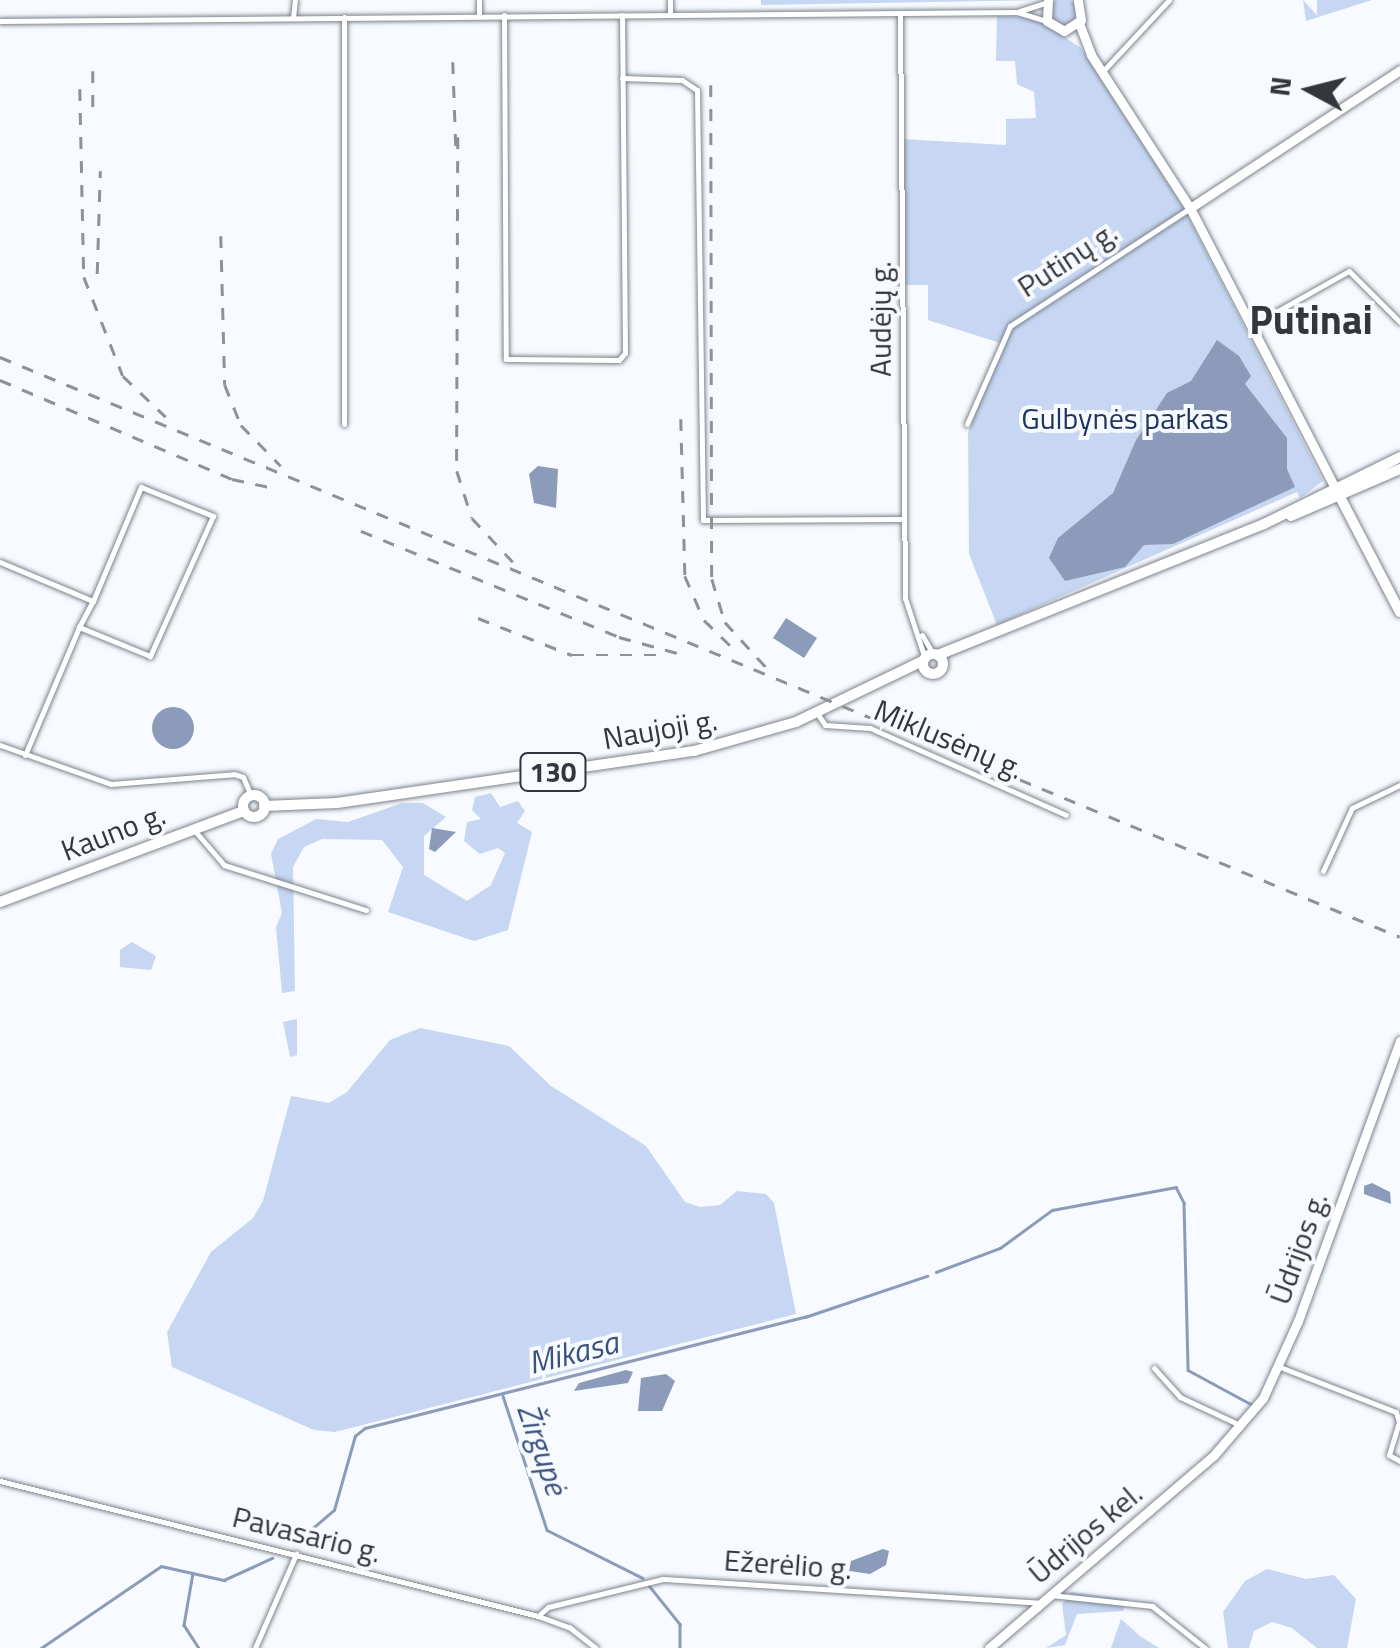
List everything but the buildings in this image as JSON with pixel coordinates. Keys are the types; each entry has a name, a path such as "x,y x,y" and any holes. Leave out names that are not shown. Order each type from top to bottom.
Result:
{"main road":[{"path":"1048,1 1047,22 1091,55"},
{"path":"1080,2 1080,20 1091,55 1190,208 1400,612"},
{"path":"1061,31 1080,20"},
{"path":"1190,208 1400,70"},
{"name":"Naujoji g.","path":"1338,494 1400,456"},
{"name":"Naujoji g.","path":"264,806 337,803 673,755 817,713 932,661 1400,469"},
{"path":"244,810 250,796 264,806"},
{"name":"130","path":"244,810 257,816 264,806"},
{"name":"Kauno g.","path":"0,902 244,810"},
{"name":"Ūdrijos g.","path":"1214,1455 1242,1426 1280,1368 1400,1041"},
{"name":"Ūdrijos kel.","path":"989,1648 1214,1455"}],"street":[{"path":"293,18 295,0"},
{"path":"479,0 479,16"},
{"path":"670,0 670,14"},
{"path":"1102,72 1169,0"},
{"path":"1017,12 1048,1"},
{"name":"Audėjų g.","path":"900,12 906,598 932,661"},
{"path":"0,21 1017,12 1047,22"},
{"path":"504,16 506,359 619,360 625,354 622,15"},
{"path":"344,17 344,424"},
{"path":"622,78 682,80 698,90 702,520 904,519"},
{"name":"Putinų g.","path":"967,424 1010,326 1190,208"},
{"path":"1251,326 1349,271 1400,322"},
{"path":"25,755 79,627 141,486 213,516 150,656 79,627"},
{"path":"0,562 93,600"},
{"name":"Miklusėnų g.","path":"817,713 825,725 870,728 1066,815"},
{"path":"0,745 124,786 234,774 243,777 250,796"},
{"path":"1322,871 1352,808 1400,785"},
{"path":"194,828 204,850 224,865 366,910"},
{"path":"1154,1368 1180,1397 1242,1426"},
{"path":"1280,1368 1396,1412 1399,1422 1389,1455 1400,1460"},
{"name":"Pavasario g.","path":"0,1482 538,1616 569,1627 596,1648"},
{"path":"255,1648 296,1554"},
{"name":"Ežerėlio g.","path":"538,1616 548,1607 664,1579 1040,1604"},
{"path":"1051,1595 1152,1606 1205,1648"}],"green space":[{"path":"1063,-2 1073,2 1077,12 1073,22 1063,26 1053,22 1049,12 1053,2"},
{"path":"761,0 1040,0 761,5"},
{"path":"1303,0 1317,15 1317,0 1372,0 1306,21"},
{"name":"Gulbynės parkas","path":"997,16 1034,17 1081,48 1182,205 1323,481 1300,498 1297,492 997,625 969,554 968,432 1003,344 928,320 928,285 904,285 903,139 1006,145 1006,119 1036,118 1034,92 1017,84 1015,61 996,61"},
{"path":"491,793 500,807 518,801 525,811 517,823 532,832 508,930 474,941 388,912 403,867 382,840 322,839 304,847 293,867 295,991 282,993 276,927 282,913 271,854 278,839 316,819 348,822 402,803 423,803 446,817 424,836 424,875 467,901 491,885 505,853 498,848 480,854 464,841 467,822 481,819 472,810 475,797"},
{"path":"132,942 156,956 151,970 120,967 120,950"},
{"path":"297,1019 297,1055 290,1057 283,1022"},
{"path":"420,1028 509,1046 551,1086 646,1146 685,1202 700,1207 720,1205 737,1191 766,1194 774,1203 796,1314 335,1432 314,1430 172,1367 167,1332 211,1252 253,1218 263,1201 291,1096 329,1103 347,1092 390,1040"},
{"path":"1267,1569 1306,1579 1334,1575 1356,1599 1347,1648 1317,1648 1292,1628 1272,1622 1254,1631 1249,1648 1228,1648 1223,1612 1245,1581"},
{"path":"1071,1592 1127,1599 1123,1611 1077,1614 1065,1645 1046,1648 1066,1635 1062,1604"},
{"path":"1121,1619 1140,1636 1159,1648 1111,1648"}],"shaded area":[{"path":"1217,340 1239,356 1251,376 1245,384 1287,438 1287,469 1295,487 1173,544 1144,545 1125,567 1065,581 1049,558 1058,538 1113,493 1136,440 1167,393 1191,381"},
{"path":"538,466 558,469 556,508 534,503 529,474"},
{"path":"786,618 817,638 804,658 773,638"},
{"path":"173,707 188,713 194,728 188,743 173,749 158,743 152,728 158,713"},
{"path":"432,828 456,832 435,852 429,849"},
{"path":"1372,1183 1390,1192 1391,1204 1364,1194 1364,1186"},
{"path":"626,1370 633,1372 628,1383 574,1391 579,1383"},
{"path":"666,1374 675,1381 662,1411 638,1411 641,1378"},
{"path":"883,1549 889,1551 886,1565 870,1574 849,1571 851,1561"}],"waterway":[{"name":"Mikasa","path":"936,1272 1000,1248 1052,1210 1176,1187 1184,1203 1188,1370 1251,1404"},
{"name":"Mikasa","path":"294,1544 334,1510 355,1436 365,1428 805,1317 927,1276"},
{"name":"Žirgupė","path":"503,1396 547,1530 643,1578"},
{"name":"Mikasa","path":"41,1648 161,1566 224,1580 272,1558"},
{"path":"193,1573 184,1625 199,1648"},
{"name":"Žirgupė","path":"647,1583 680,1624 680,1648"}],"railway":[{"path":"453,62 456,149"},
{"path":"93,71 93,111"},
{"path":"711,85 712,579 725,622 766,667"},
{"path":"80,89 84,277 123,376 166,417"},
{"path":"458,137 457,471 472,518 513,562"},
{"path":"97,274 100,171"},
{"path":"221,236 225,385 241,425 281,466"},
{"path":"0,357 1400,937"},
{"path":"0,380 232,479 274,488"},
{"path":"681,419 685,576 704,620 736,651"},
{"path":"361,531 619,637 685,655"},
{"path":"478,618 572,655 661,655"}],"district":[{"name":"Putinai","path":"1311,320"}]}
